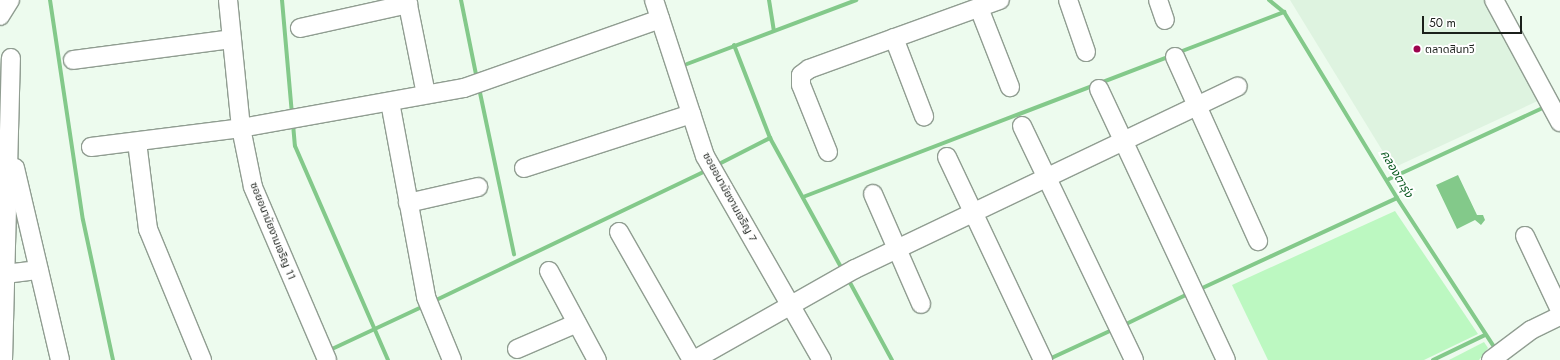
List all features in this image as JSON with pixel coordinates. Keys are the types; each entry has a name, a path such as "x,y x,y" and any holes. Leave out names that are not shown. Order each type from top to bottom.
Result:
{"street":[{"path":"0,16 10,0"},
{"name":"ซอยอนามัยงามเจริญ 11","path":"228,0 241,128 253,187 327,360"},
{"name":"ซอยอนามัยงามเจริญ 7","path":"654,0 691,114 709,162 792,305 822,360"},
{"path":"828,152 801,85 801,75 809,69 1000,0"},
{"path":"1068,0 1086,52"},
{"path":"1158,0 1165,20"},
{"path":"1494,0 1558,118"},
{"path":"300,28 407,2 426,94"},
{"path":"979,8 1010,87"},
{"path":"91,147 241,128 464,88 660,19"},
{"path":"894,38 924,116"},
{"path":"73,60 232,39"},
{"path":"1175,57 1258,241"},
{"path":"3,360 11,58"},
{"path":"619,232 693,360 854,269 1197,107 1238,86"},
{"path":"1099,89 1121,142 1188,284 1226,360"},
{"path":"390,102 426,297 452,360"},
{"path":"524,168 691,114"},
{"path":"1022,126 1134,360"},
{"path":"137,142 148,229 202,360"},
{"path":"9,146 60,360"},
{"path":"947,157 971,213 1043,360"},
{"path":"408,203 478,187"},
{"path":"873,194 921,304"},
{"path":"1525,236 1560,310"},
{"path":"5,274 39,270"},
{"path":"549,271 597,360"},
{"path":"1492,358 1511,344 1560,316"},
{"path":"517,349 577,323"}],"shaded area":[{"name":"ตลาดสินทวี","path":"1290,0 1486,0 1542,99 1393,168"},
{"path":"1458,175 1477,215 1483,215 1485,220 1481,225 1475,220 1457,229 1436,185"},
{"path":"1395,211 1478,334 1424,360 1268,360 1232,285"},
{"path":"1484,342 1488,348 1479,360 1449,360"}],"waterway":[{"path":"50,0 83,220 113,360"},
{"path":"282,0 292,115"},
{"path":"461,0 477,79"},
{"path":"769,0 774,30"},
{"path":"687,64 856,0"},
{"name":"คลองตารุ่ง","path":"1269,0 1284,12 1397,198 1496,350"},
{"path":"1177,53 1284,12"},
{"path":"734,45 770,138 843,271"},
{"path":"803,197 1171,56"},
{"path":"479,88 514,254"},
{"path":"1389,179 1547,106"},
{"path":"293,124 295,146 388,360"},
{"path":"715,166 770,138"},
{"path":"432,302 707,170"},
{"path":"1198,290 1397,198"},
{"path":"848,279 892,360"},
{"path":"1122,326 1190,293"},
{"path":"332,349 424,306"},
{"path":"1047,360 1114,329"},
{"path":"1433,360 1485,335"}],"place":[{"name":"ตลาดสินทวี","path":"1417,49"}]}
